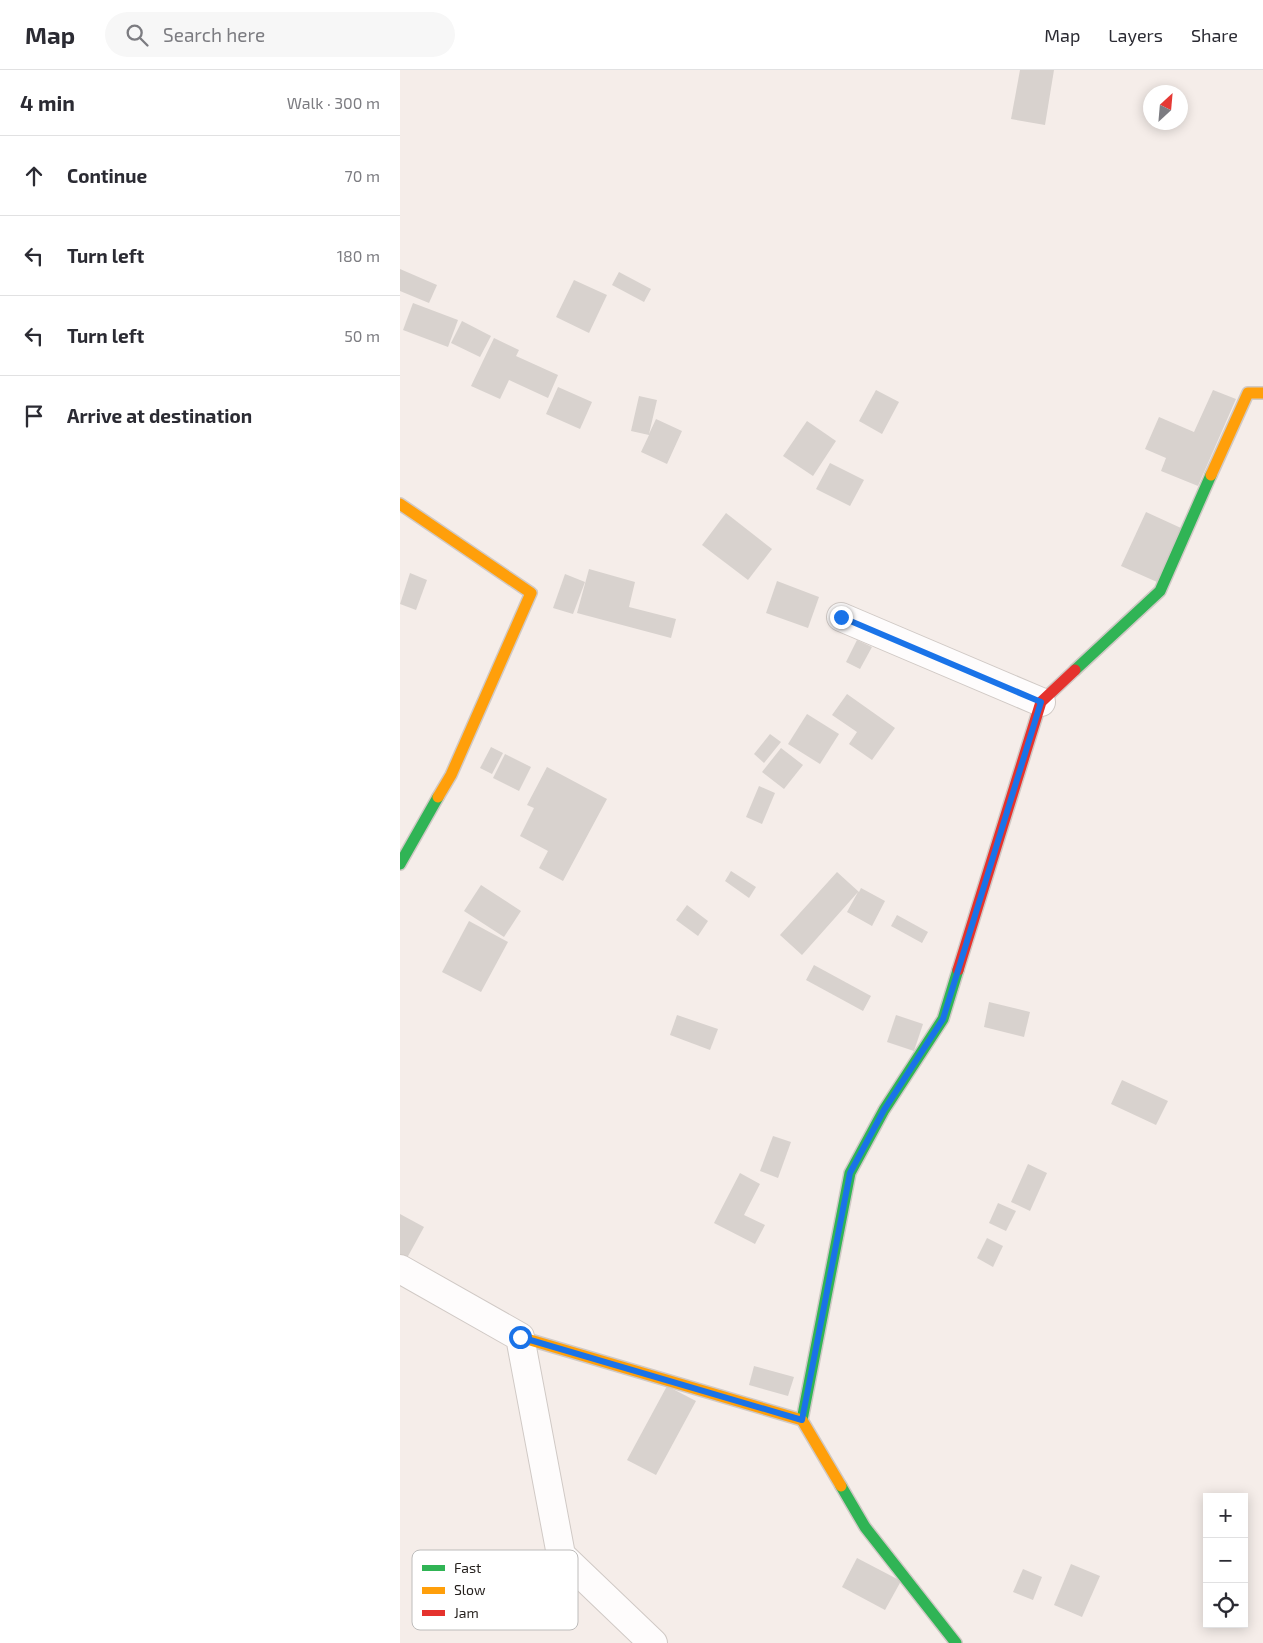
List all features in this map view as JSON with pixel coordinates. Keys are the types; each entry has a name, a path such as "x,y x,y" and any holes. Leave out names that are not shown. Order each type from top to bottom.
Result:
{"street":[{"path":"956,1643 865,1527 802,1420 850,1173 884,1110 943,1019 1041,702 1160,590 1248,394 1263,394"},
{"path":"400,504 532,593 451,775 400,864"},
{"path":"841,617 1041,702"},
{"path":"400,1269 520,1337 802,1420"},
{"path":"520,1337 560,1550"},
{"path":"578,1571 653,1643"}],"building":[{"path":"1020,70 1054,70 1045,125 1011,119"},
{"path":"400,269 437,285 429,303 400,291"},
{"path":"619,272 651,289 644,302 612,285"},
{"path":"574,280 607,295 589,333 556,317"},
{"path":"413,303 458,320 448,347 403,330"},
{"path":"462,321 491,336 480,357 451,343"},
{"path":"494,338 519,350 516,356 558,375 548,398 509,380 500,399 471,386"},
{"path":"558,387 592,402 580,429 546,414"},
{"path":"876,390 899,402 882,434 859,421"},
{"path":"1213,390 1236,399 1198,486 1161,471 1166,458 1145,449 1159,417 1194,432"},
{"path":"639,396 657,400 649,434 656,419 682,431 667,464 641,452 649,435 631,431"},
{"path":"807,421 836,441 813,476 783,456"},
{"path":"830,463 864,480 850,506 816,489"},
{"path":"1146,512 1181,528 1157,582 1121,566"},
{"path":"726,513 772,549 748,580 702,545"},
{"path":"589,569 635,582 629,607 676,619 671,638 577,613"},
{"path":"410,573 427,580 416,610 400,604"},
{"path":"565,574 585,582 573,614 553,608"},
{"path":"777,581 819,597 808,628 766,613"},
{"path":"857,640 872,647 860,669 846,662"},
{"path":"847,694 895,728 872,760 849,744 857,732 832,715"},
{"path":"807,714 839,734 820,764 788,744"},
{"path":"770,734 781,742 764,763 754,754"},
{"path":"491,747 503,753 492,774 480,768"},
{"path":"781,748 803,765 784,789 762,772"},
{"path":"505,754 531,767 519,791 493,778"},
{"path":"547,767 607,799 563,881 539,868 548,851 520,836 534,808 527,805"},
{"path":"759,786 775,793 762,824 746,817"},
{"path":"731,871 756,887 749,898 725,881"},
{"path":"837,872 859,892 861,888 885,901 872,926 847,912 858,892 802,955 780,935"},
{"path":"481,885 521,911 504,937 464,911"},
{"path":"687,905 708,921 698,936 676,920"},
{"path":"897,915 928,932 922,943 891,926"},
{"path":"469,921 508,942 481,992 442,972"},
{"path":"814,965 871,996 863,1011 806,980"},
{"path":"989,1002 1030,1012 1024,1037 984,1027"},
{"path":"677,1015 718,1029 710,1050 670,1035"},
{"path":"896,1015 923,1024 914,1051 887,1042"},
{"path":"1122,1080 1168,1101 1156,1125 1111,1104"},
{"path":"773,1136 791,1142 778,1178 760,1171"},
{"path":"1028,1164 1047,1173 1030,1211 1011,1202"},
{"path":"740,1173 760,1184 744,1215 765,1225 755,1244 714,1223"},
{"path":"998,1203 1016,1211 1006,1231 989,1223"},
{"path":"400,1214 424,1227 407,1258 400,1254"},
{"path":"987,1238 1003,1246 993,1267 977,1258"},
{"path":"754,1366 794,1377 788,1396 749,1385"},
{"path":"667,1386 696,1401 656,1475 627,1460"},
{"path":"857,1558 901,1581 885,1610 842,1587"},
{"path":"1071,1564 1100,1576 1082,1617 1054,1605"},
{"path":"1023,1569 1042,1577 1033,1600 1013,1592"}],"traffic: fast":[{"path":"1075,670 1160,591 1211,475"},
{"path":"400,864 438,797"},
{"path":"802,1420 850,1173 884,1110 943,1019 958,970"},
{"path":"841,1486 865,1527 956,1643"}],"traffic: slow":[{"path":"1211,475 1248,393 1263,393"},
{"path":"400,504 531,593 451,775 438,797"},
{"path":"520,1337 802,1420 841,1486"}],"traffic: jam":[{"path":"958,970 1041,702 1075,670"}],"route":[{"path":"520,1337 802,1420 850,1173 884,1110 943,1019 1041,702 841,617"}]}
